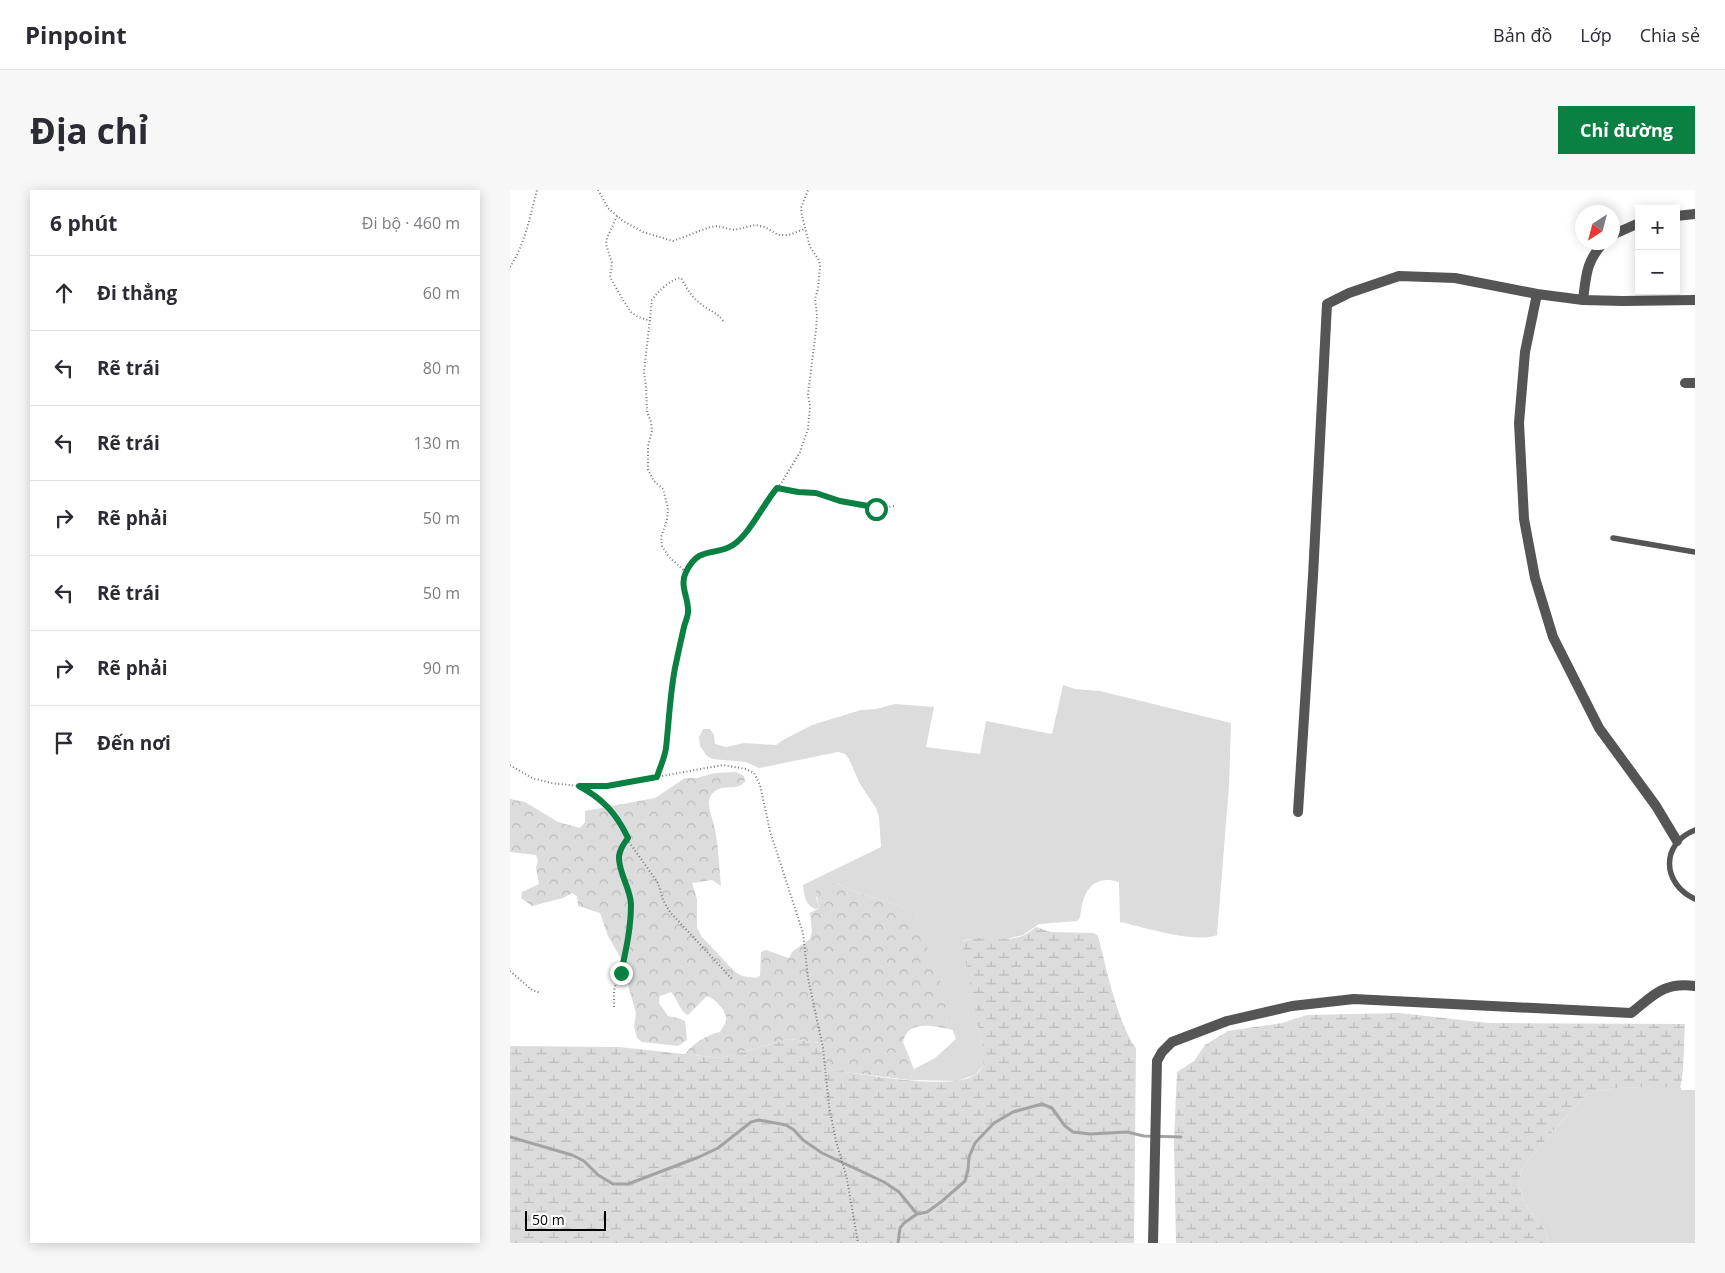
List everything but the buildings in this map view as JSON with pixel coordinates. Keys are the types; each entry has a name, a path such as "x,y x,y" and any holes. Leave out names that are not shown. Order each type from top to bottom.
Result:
{"street":[{"path":"1680,216 1695,214"},
{"path":"1620,231 1635,225"},
{"path":"1584,300 1587,268 1592,256 1597,250"},
{"path":"1298,812 1313,576 1327,304 1349,293 1399,276 1455,278 1537,294 1584,300 1623,302 1695,300"},
{"path":"1537,294 1525,352 1519,423 1524,519 1535,578 1553,637 1598,728 1656,806 1677,841"},
{"path":"1154,1243 1157,1061 1162,1052 1172,1042 1227,1021 1301,1005 1354,999 1631,1013 1662,989 1672,985 1695,986"}],"lane":[{"path":"1613,538 1695,552"},
{"path":"1695,830 1686,833 1677,841 1671,852 1669,864 1671,875 1677,886 1695,899"}],"path":[{"path":"510,267 518,254 526,234 537,190"},
{"path":"598,190 608,208 617,216 642,232 673,241 717,226 734,230 755,225 765,227 778,235 789,235 804,229"},
{"path":"657,777 666,749 676,667 688,614 688,603 683,590 683,580 686,572 692,561 697,557 709,551 725,549 741,539 800,452 808,429 810,406 808,394 817,316 815,298 818,289 820,266 819,260 810,247 804,229 802,208 808,190"},
{"path":"617,216 606,244 612,263 610,277 631,312 638,317 651,321"},
{"path":"686,572 669,556 662,546 661,537 667,520 668,508 663,489 654,481 648,470 648,446 652,431 647,412 644,372 646,338 651,321 652,300 656,293 678,277 681,278 686,288 701,304 714,311 723,321"},
{"path":"777,488 816,493 840,501 876,509 894,506"},
{"path":"510,765 532,778 551,783 579,786 607,786 723,765 746,768 754,773 760,785 770,831 803,933 808,978 823,1048 829,1106 836,1142 847,1179 858,1243"},
{"path":"579,786 612,810 658,883 663,900 670,912 732,979"},
{"path":"614,1007 614,991 621,973 630,923 630,891 623,874 619,856 621,848 628,838"},
{"path":"510,971 532,990 541,993"}],"green space":[{"path":"1063,685 1075,689 1100,691 1231,723 1229,786 1217,935 1208,937 1183,936 1120,922 1119,882 1104,880 1092,885 1088,890 1077,921 1039,924 1023,935 1006,939 969,939 963,941 983,1050 983,1066 975,1075 957,1081 910,1080 914,1069 935,1058 956,1039 909,914 903,907 853,891 838,884 816,897 819,908 815,909 809,905 804,893 803,885 881,847 879,817 876,808 860,784 849,759 845,754 838,752 759,768 746,762 712,759 707,756 700,746 699,737 703,729 710,729 714,735 715,744 726,747 744,743 776,745 812,725 861,710 876,709 895,704 934,707 926,747 980,754 986,721 1052,734"},
{"path":"736,772 744,776 745,781 742,784 735,787 718,789 709,799 717,841 721,886 712,880 692,883 697,899 697,928 702,937 735,972 742,976 756,978 760,976 761,952 766,950 789,958 792,952 810,939 812,931 810,913 819,908 816,891 830,883 838,884 853,891 903,907 917,922 941,983 953,1030 924,1026 917,1027 906,1034 903,1042 914,1069 910,1080 835,1071 829,1067 820,1043 789,1039 721,1058 685,1054 701,1040 720,1032 725,1023 726,1017 721,1007 707,996 688,1015 683,1011 671,992 660,996 659,1003 668,1016 685,1021 687,1040 678,1046 642,1042 637,1038 634,1026 636,1013 628,985 629,973 608,936 600,913 578,906 577,896 572,893 563,898 532,906 521,898 522,892 539,884 536,868 538,860 536,855 510,852 510,799 525,802 558,822 580,828 585,822 585,811 655,798 685,778 697,778 714,773"},
{"path":"1036,927 1051,932 1094,933 1098,936 1118,1010 1136,1048 1134,1243 510,1243 510,1046 619,1047 721,1058 789,1039 820,1043 829,1067 835,1071 928,1082 963,1080 975,1075 983,1066 983,1050 962,942 977,938 1015,938 1024,935"},
{"path":"1400,1013 1488,1023 1685,1024 1680,1087 1613,1088 1586,1095 1552,1132 1522,1169 1518,1183 1524,1202 1544,1229 1549,1243 1176,1243 1174,1143 1177,1072 1194,1061 1205,1045 1228,1031 1282,1023 1307,1015"},
{"path":"1680,1087 1682,1090 1695,1090 1695,1243 1549,1243 1544,1229 1524,1202 1518,1183 1522,1169 1552,1132 1586,1095 1613,1088"}],"waterway":[{"path":"898,1243 900,1228 904,1223 917,1214 927,1212 965,1181 969,1157 975,1143 994,1123 1013,1112 1042,1104 1052,1108 1065,1126 1073,1132 1090,1134 1127,1132 1144,1136 1181,1137"},
{"path":"510,1137 572,1155 584,1161 598,1175 613,1184 628,1184 718,1148 751,1122 759,1120 786,1125 822,1153 884,1182 899,1192 917,1214"}],"route":[{"path":"621,973 630,923 631,903 630,891 623,874 619,856 621,848 628,838 612,810 579,786 607,786 657,777 666,749 666,736 676,667 688,614 688,603 683,590 683,580 692,561 709,551 725,549 741,539 777,488 816,493 840,501 876,509"}]}
